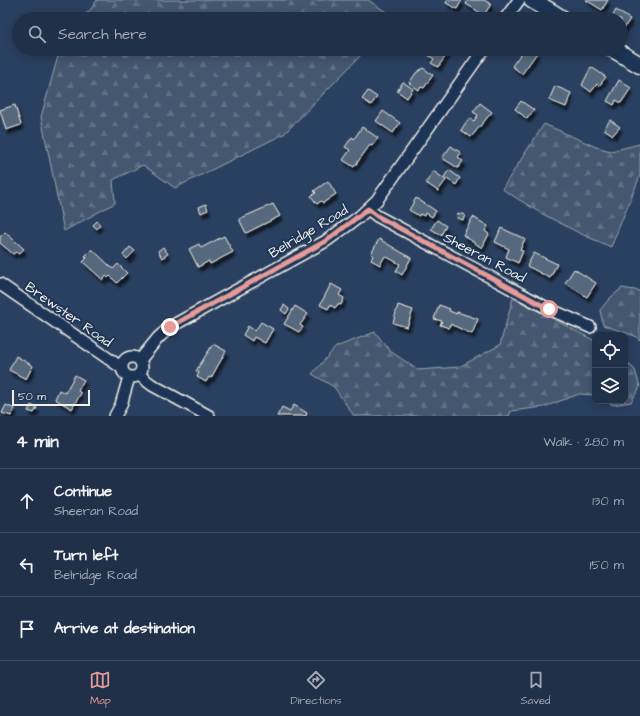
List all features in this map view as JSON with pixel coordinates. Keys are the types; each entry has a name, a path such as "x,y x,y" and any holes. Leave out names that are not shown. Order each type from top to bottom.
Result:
{"street":[{"path":"510,12 519,0"},
{"path":"532,0 552,12"},
{"name":"Belridge Road","path":"140,360 158,338 170,327 326,241 368,209 377,200 479,56"},
{"path":"625,56 640,65"},
{"name":"Sheeran Road","path":"368,209 377,216 549,309 590,327"},
{"name":"Brewster Road","path":"0,284 130,373 209,416"},
{"path":"115,416 122,405 130,373 142,366 140,360 132,357 126,358 123,363 130,373"}],"green space":[{"path":"97,0 368,0 386,12 88,12"},
{"path":"58,56 360,56 284,134 175,188 143,165 113,180 115,203 64,231 41,117"},
{"path":"544,124 596,147 611,151 640,144 640,176 611,247 581,234 539,212 502,189"},
{"path":"622,288 640,291 640,340 628,334 628,332 623,332 603,325 600,310 610,298"},
{"path":"513,298 592,339 592,395 579,394 544,407 511,411 509,416 354,416 334,387 312,374 336,347 375,332 390,351 418,370 459,367 500,345"},
{"path":"628,363 635,370 640,387 631,402 628,402"}],"building":[{"path":"447,0 462,0 457,9 446,3"},
{"path":"468,0 484,0 491,4 486,12 479,12 466,4"},
{"path":"586,0 608,0 602,10"},
{"path":"430,56 446,56 438,67 431,63 434,59"},
{"path":"519,56 535,56 522,74 512,66"},
{"path":"591,67 606,77 599,86 597,84 591,92 582,85"},
{"path":"423,68 433,75 424,88 421,87 419,90 409,83 416,73"},
{"path":"619,80 631,88 621,103 616,100 614,105 607,101"},
{"path":"403,82 413,89 407,98 397,91"},
{"path":"555,86 571,93 566,107 549,100"},
{"path":"368,91 377,97 371,105 362,99"},
{"path":"521,101 534,110 527,119 515,109"},
{"path":"480,103 492,112 471,137 461,130 469,118 474,121 478,115 473,112"},
{"path":"15,105 21,125 6,130 0,110"},
{"path":"383,111 400,123 393,133 376,121"},
{"path":"610,120 620,127 613,135 604,129"},
{"path":"362,127 378,138 372,146 370,145 354,167 343,160 350,150 345,147 352,137 354,139"},
{"path":"451,146 461,153 458,157 463,161 458,168 442,158"},
{"path":"449,170 460,178 456,185 444,177"},
{"path":"433,171 446,180 438,191 426,183"},
{"path":"328,181 336,194 323,203 321,201 317,204 311,196 316,193 314,191"},
{"path":"416,198 436,211 432,217 426,213 424,216 420,214 419,216 409,210"},
{"path":"206,204 208,210 201,213 199,207"},
{"path":"273,204 280,216 246,233 239,219"},
{"path":"458,213 465,215 463,220 457,218"},
{"path":"473,217 488,226 485,231 489,234 482,248 463,235"},
{"path":"437,220 446,226 441,235 431,229"},
{"path":"97,221 100,225 97,229 93,225"},
{"path":"501,228 525,239 520,250 523,251 518,263 506,257 509,249 495,242"},
{"path":"5,232 24,249 19,254 16,252 13,254 0,243 0,237"},
{"path":"224,236 233,252 210,264 209,261 198,267 189,249 199,244 201,248"},
{"path":"379,239 411,258 402,275 396,271 400,264 385,256 380,265 371,260 373,255 371,254"},
{"path":"130,247 135,251 127,259 123,255"},
{"path":"163,247 168,254 162,258 158,251"},
{"path":"92,249 113,269 118,264 127,273 117,283 110,276 108,278 106,276 103,280 83,262 87,258 85,256"},
{"path":"534,253 557,264 550,278 527,266"},
{"path":"574,269 596,283 587,297 565,283"},
{"path":"331,284 342,290 339,295 344,298 341,305 338,304 335,308 330,305 328,309 320,305"},
{"path":"284,305 289,309 286,314 281,310"},
{"path":"398,305 413,310 407,327 393,323"},
{"path":"439,305 450,309 449,311 457,314 457,312 478,319 472,334 450,324 449,328 440,325 442,321 434,319"},
{"path":"295,306 308,314 300,325 303,327 299,332 284,324"},
{"path":"261,322 273,329 265,343 254,337 252,341 243,335 248,326 255,331"},
{"path":"213,344 226,351 211,378 209,377 206,382 197,377 199,372 196,371"},
{"path":"16,356 33,366 26,379 9,370"},
{"path":"75,375 84,380 78,391 81,393 72,409 55,399 59,390 65,393"},
{"path":"6,405 15,409 11,416 2,413"},
{"path":"31,405 37,408 34,413 28,411"},
{"path":"294,405 307,413 306,416 277,416 282,407 290,411"}],"route":[{"path":"170,327 326,241 368,209 377,216 549,309"}]}
